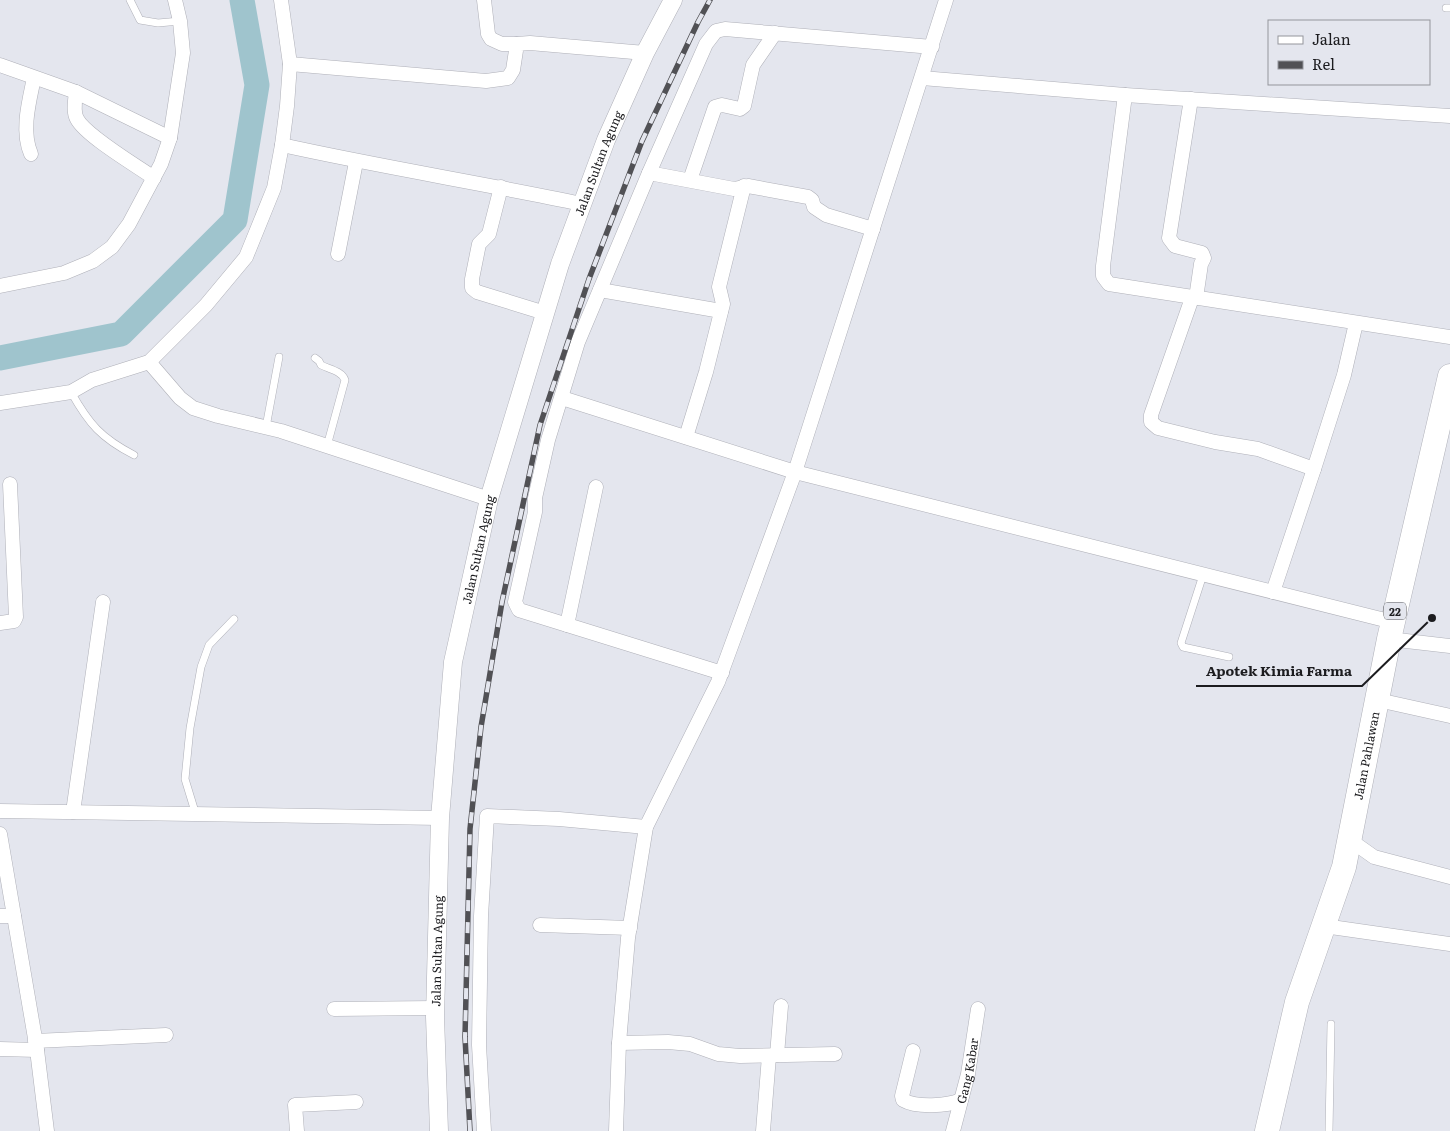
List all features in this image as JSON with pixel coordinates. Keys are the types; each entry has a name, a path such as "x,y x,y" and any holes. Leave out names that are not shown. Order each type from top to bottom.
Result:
{"highway":[{"name":"Jalan Pahlawan","path":"1267,1131 1297,1002 1324,926 1347,852 1391,631 1450,376"}],"street":[{"path":"0,286 64,273 93,261 112,247 130,224 161,164 170,138 183,53 180,21 175,0"},
{"path":"0,403 71,392 92,380 149,362 206,305 246,257 274,188 282,145 290,64 282,0"},
{"path":"484,0 488,34 491,39 502,44 530,43 645,53"},
{"name":"Jalan Sultan Agung","path":"440,1131 435,1008 440,818 453,662 489,498 560,264 606,140 645,53 673,0"},
{"path":"616,1131 619,1043 630,928 646,827 720,677 795,472 946,0"},
{"path":"720,677 519,610 515,602 535,512 535,498 548,440 578,342 706,44 716,31 725,28 932,47"},
{"path":"690,180 715,107 722,105 740,109 744,106 753,65 775,33"},
{"path":"290,64 486,81 498,80 508,78 513,70 517,44"},
{"path":"0,66 76,92 170,138"},
{"path":"31,154 28,144 27,121 34,78"},
{"path":"922,78 1125,95 1450,116"},
{"path":"76,92 75,110 77,119 89,133 154,178"},
{"path":"1125,95 1103,276 1109,284 1450,337"},
{"path":"1191,99 1170,238 1175,246 1202,253 1204,258 1194,298 1151,415 1151,422 1158,428 1215,442 1258,449 1314,469"},
{"path":"282,145 356,162 501,187 582,204"},
{"path":"338,254 356,162"},
{"path":"649,173 734,188 744,186 808,198 812,200 817,211 873,229"},
{"path":"686,437 706,372 721,311 722,299 719,287 744,186"},
{"path":"501,187 489,234 480,244 472,279 472,288 477,292 545,313"},
{"path":"600,290 721,311"},
{"path":"1273,592 1344,375 1356,323"},
{"path":"149,362 180,398 193,408 266,427 489,498"},
{"path":"562,398 795,472 1273,592 1391,631 1450,646"},
{"path":"0,623 14,621 16,617 10,484"},
{"path":"567,625 596,487"},
{"path":"73,812 103,602"},
{"path":"1378,700 1450,716"},
{"path":"0,811 440,818"},
{"path":"484,1131 479,1045 481,916 487,816 559,819 646,827"},
{"path":"0,834 7,916 36,1045 47,1131"},
{"path":"1347,852 1374,857 1450,877"},
{"path":"540,925 630,928"},
{"path":"1324,926 1450,944"},
{"path":"764,1131 781,1006"},
{"path":"334,1009 435,1008"},
{"name":"Gang Kabar","path":"953,1131 968,1074 978,1009"},
{"path":"0,1049 166,1035"},
{"path":"619,1043 668,1042 690,1044 718,1054 773,1056 835,1054"},
{"path":"913,1051 902,1096 903,1100 914,1104 945,1105 961,1100"},
{"path":"297,1131 295,1105 356,1102"}],"lane":[{"path":"130,0 140,20 158,23 180,21"},
{"path":"266,427 279,357"},
{"path":"315,358 319,360 321,365 344,376 345,380 327,446"},
{"path":"71,392 84,414 97,430 112,444 134,455"},
{"path":"1203,575 1181,643 1182,647 1229,657"},
{"path":"196,815 185,779 190,728 201,667 209,645 234,619"},
{"path":"1329,1131 1331,1024"}],"waterway":[{"path":"0,358 121,334 235,220 257,85 242,0"}],"railway":[{"path":"470,1131 465,1037 470,829 481,727 502,602 540,425 589,279 642,141 710,0"}],"place":[{"name":"Apotek Kimia Farma","path":"1432,618"}]}
